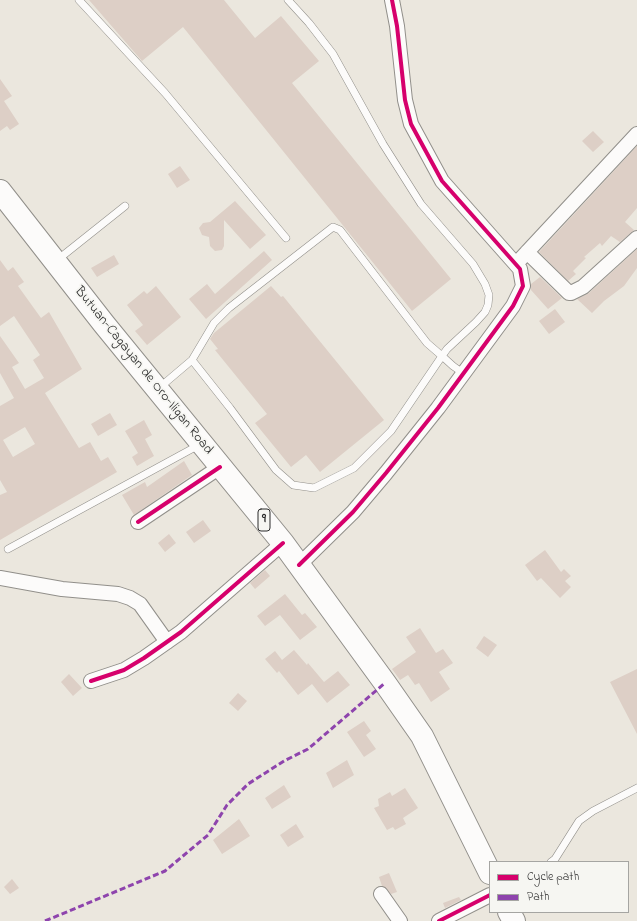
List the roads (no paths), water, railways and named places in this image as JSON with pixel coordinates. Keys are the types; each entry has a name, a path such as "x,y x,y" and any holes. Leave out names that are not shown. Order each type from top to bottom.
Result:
{"highway":[{"name":"Butuan-Cagayan de Oro-Iligan Road","path":"2,198 299,565 422,736 489,871"}],"street":[{"path":"299,565 353,512 438,408 519,296 523,286 520,269 442,181 411,124 405,100 397,26 392,0"},
{"path":"516,264 637,134"},
{"path":"527,252 569,293 571,293 583,287 637,238"},
{"path":"138,522 220,467"},
{"path":"91,681 124,670 181,632 282,543"},
{"path":"0,578 62,589 118,594 130,598 140,604 167,642"},
{"path":"381,894 400,921"},
{"path":"439,921 489,896"}],"lane":[{"path":"79,0 165,94 286,238"},
{"path":"192,360 276,470 293,485 314,488 354,468 391,431 442,356 486,312 489,295 485,284 473,264 421,204 383,144 333,54 309,23 288,0"},
{"path":"55,262 125,206"},
{"path":"157,390 192,360 214,323 228,308 333,227 340,230 427,343 464,373"},
{"path":"8,549 202,444"},
{"path":"552,861 579,821 593,811 637,788"}]}
